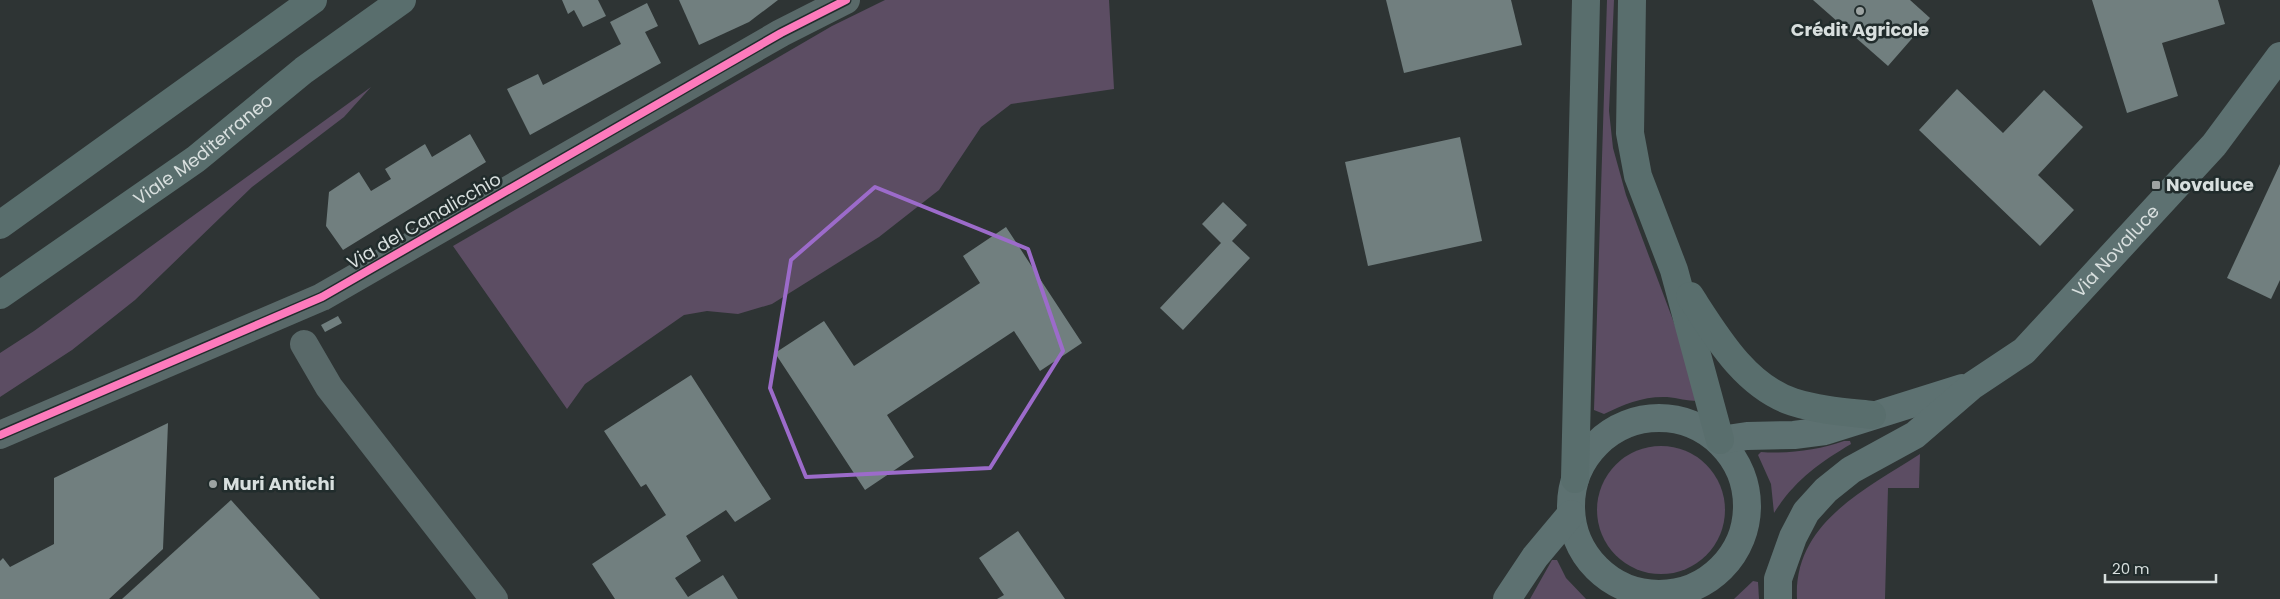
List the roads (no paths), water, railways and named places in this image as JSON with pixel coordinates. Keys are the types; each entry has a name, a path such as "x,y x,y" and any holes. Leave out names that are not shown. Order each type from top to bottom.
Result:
{"highway":[{"path":"0,225 313,0"},
{"name":"Viale Mediterraneo","path":"0,295 196,159 304,70 402,0"},
{"path":"1575,479 1586,0"},
{"path":"1632,0 1630,133 1638,176 1674,270 1720,440"},
{"path":"1674,270 1709,326 1747,374 1768,389 1791,401 1827,410 1872,415"}],"main road":[{"name":"Via Novaluce","path":"1973,385 2024,351 2214,145 2280,56"},
{"path":"1720,440 1747,436 1794,435 1825,430 1973,385"},
{"path":"1778,599 1778,579 1783,559 1792,537 1806,512 1826,490 1851,470 1915,434 1973,385"},
{"path":"1658,417 1680,419 1720,440 1746,485 1749,513 1742,539 1728,563 1707,581 1683,592 1657,598 1631,590 1607,578 1590,560 1577,538 1571,514 1575,479 1584,459 1598,442 1616,428 1636,420 1658,417"},
{"path":"1507,599 1535,557 1571,514"}],"street":[{"name":"Via del Canalicchio","path":"0,435 322,297 781,33 846,0"},
{"path":"304,344 329,387 494,599"}],"place":[{"name":"Crédit Agricole","path":"1860,11"},
{"name":"Novaluce","path":"2156,185"},
{"name":"Muri Antichi","path":"213,484"}]}
